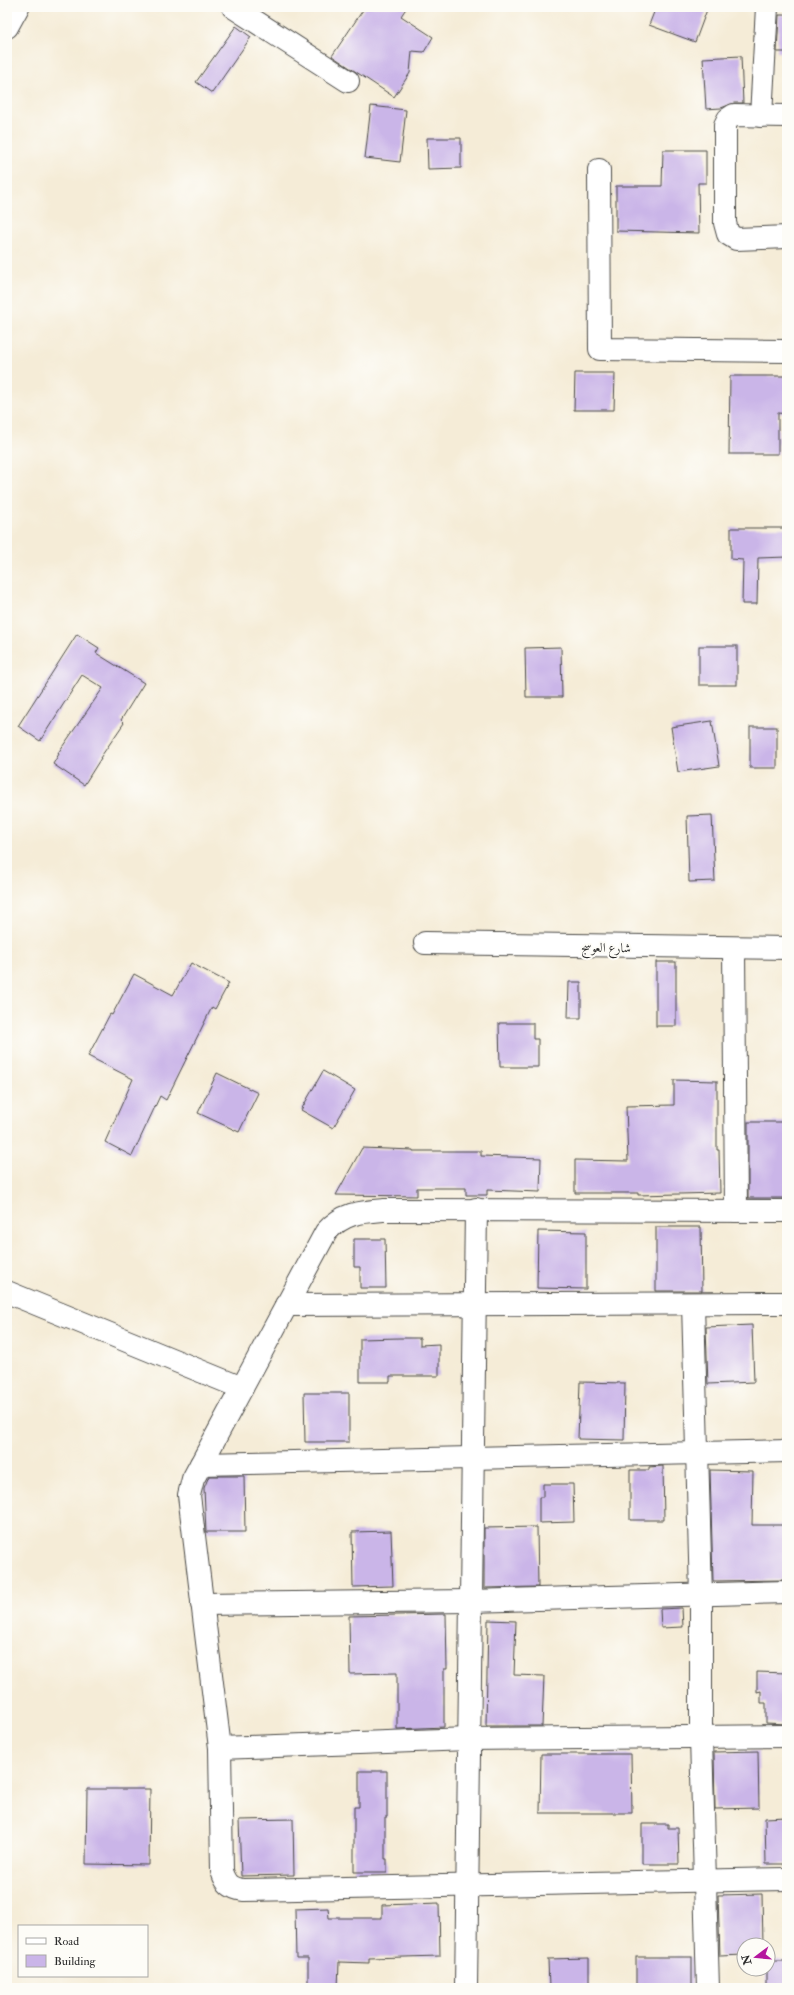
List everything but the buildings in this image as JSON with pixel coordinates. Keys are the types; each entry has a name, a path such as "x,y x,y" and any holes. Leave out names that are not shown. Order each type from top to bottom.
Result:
{"street":[{"path":"7,26 18,7"},
{"path":"233,7 348,81"},
{"path":"761,116 767,7"},
{"path":"787,116 734,115 728,119 725,125 725,222 728,234 736,239 787,237"},
{"path":"599,170 600,349 787,351"},
{"name":"شارع العوسج","path":"425,943 787,948"},
{"path":"734,948 736,1211"},
{"path":"466,1988 476,1209"},
{"path":"787,1211 476,1209 384,1210 349,1215 336,1222 326,1232 190,1485 189,1495 220,1748 221,1863 224,1878 232,1887 243,1890 787,1879"},
{"path":"7,1292 242,1388"},
{"path":"286,1305 787,1303"},
{"path":"693,1304 701,1595 701,1738 704,1880 708,1988"},
{"path":"201,1464 787,1451"},
{"path":"202,1604 471,1601 787,1592"},
{"path":"220,1748 469,1739 787,1736"}]}
